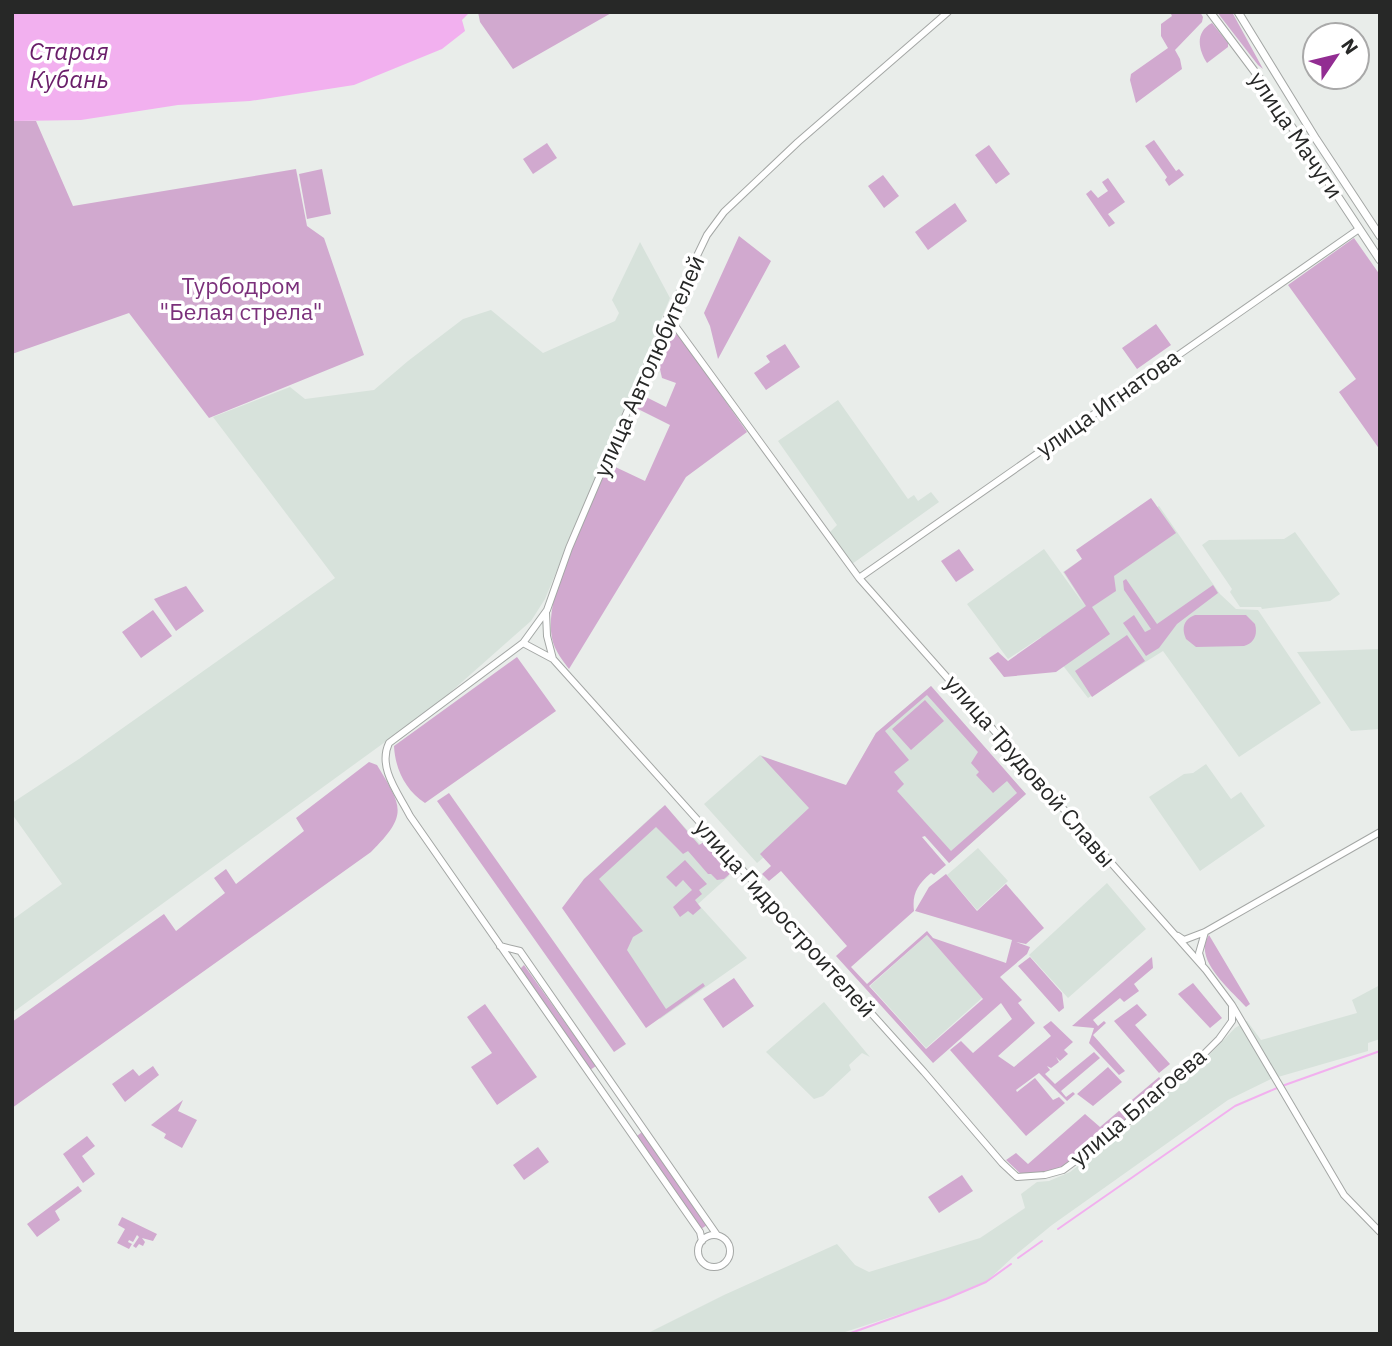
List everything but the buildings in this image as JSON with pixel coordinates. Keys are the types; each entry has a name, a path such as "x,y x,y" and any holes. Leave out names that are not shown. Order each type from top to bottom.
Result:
{"main road":[{"name":"улица Мачуги","path":"1210,12 1258,76 1380,260"},
{"name":"улица Мачуги","path":"1238,12 1316,139 1380,236"}],"street":[{"name":"улица Автолюбителей","path":"500,946 410,816 384,760 388,743 523,643 547,610 569,548 668,316 707,235 723,212 798,142 948,12"},
{"name":"улица Игнатова","path":"859,578 1359,229"},
{"name":"улица Трудовой Славы","path":"668,316 859,578 1206,970 1232,1005 1343,1195 1380,1232"},
{"path":"547,610 547,636 553,659"},
{"name":"улица Гидростроителей","path":"523,643 553,659 1017,1177"},
{"path":"1171,931 1184,940 1205,932 1380,832"},
{"path":"1205,932 1199,953 1206,970"},
{"path":"500,946 700,1232 702,1241"},
{"path":"500,946 520,951 717,1235 726,1240 731,1250 728,1260 720,1267 708,1266 700,1259 698,1248 709,1236 717,1235"},
{"path":"518,972 523,963 529,964"},
{"name":"улица Благоева","path":"1017,1177 1045,1175 1063,1170 1124,1125 1182,1076 1229,1028 1232,1005"},
{"path":"627,1129 637,1126 639,1121"},
{"path":"633,1137 635,1132 644,1129"}],"shaded area":[{"path":"640,242 670,298 545,599 531,621 436,705 12,1013 12,920 62,884 12,814 12,803 79,759 335,578 213,417 290,387 305,399 374,390 463,319 491,310 543,353 615,321 619,313 612,300"},
{"path":"838,400 908,499 914,495 918,501 931,492 939,502 852,564 830,532 837,525 778,441"},
{"path":"1159,506 1220,594 1236,609 1258,610 1321,703 1239,757 1163,651 1088,698 1041,637 1008,659 967,604 1044,549 1085,606 1063,572"},
{"path":"1295,532 1340,594 1330,601 1262,609 1240,607 1230,592 1232,589 1202,545 1209,540 1284,539"},
{"path":"1380,649 1380,729 1351,731 1297,652"},
{"path":"931,686 1026,794 949,863 859,763 876,733"},
{"path":"760,755 802,772 828,801 757,863 704,804"},
{"path":"1206,764 1231,799 1241,792 1265,826 1200,871 1149,797 1184,774 1193,773"},
{"path":"660,809 664,812 668,809 729,876 698,904 747,958 660,1019 576,899 584,879"},
{"path":"978,848 1008,881 977,910 947,875"},
{"path":"1107,883 1146,929 1068,998 1029,955"},
{"path":"927,935 982,998 926,1048 870,986"},
{"path":"1380,985 1380,1039 1368,1043 1368,1051 1271,1079 1228,1100 1052,1225 978,1286 839,1334 646,1334 837,1244 855,1265 869,1272 980,1238 1025,1208 1021,1194 1037,1182 1049,1181 1070,1172 1129,1127 1193,1072 1235,1028 1247,1021 1261,1040 1357,1013 1352,1000"},
{"path":"824,1002 870,1057 862,1053 849,1065 851,1070 823,1096 814,1099 766,1052"}],"green space":[{"path":"478,12 613,12 513,69 480,22"},
{"path":"1170,12 1200,12 1202,22 1175,50 1182,69 1136,103 1131,74 1168,48 1161,36 1161,24 1172,16"},
{"path":"1217,12 1232,12 1263,69 1258,65"},
{"path":"1212,23 1228,43 1228,47 1207,63 1200,41 1203,31"},
{"name":"Турбодром \"Белая стрела\"","path":"12,121 36,121 73,206 296,169 307,226 324,238 364,355 209,418 129,313 12,354"},
{"path":"1154,140 1176,171 1179,169 1184,175 1169,186 1165,180 1167,177 1145,146"},
{"path":"547,143 557,158 533,174 523,159"},
{"path":"989,145 1010,174 996,184 975,155"},
{"path":"322,169 331,214 307,219 299,174"},
{"path":"883,175 899,196 884,208 868,186"},
{"path":"1108,178 1125,202 1108,214 1115,223 1109,227 1086,194 1091,190 1098,198 1108,191 1102,182"},
{"path":"955,203 967,221 928,250 915,232"},
{"path":"739,236 771,261 718,359 704,313"},
{"path":"1354,238 1380,275 1380,450 1339,392 1356,379 1288,285"},
{"path":"1156,324 1171,345 1137,369 1122,348"},
{"path":"670,331 680,336 747,432 686,477 569,669 557,651 551,631 556,591 571,546 609,464 645,481 670,425 634,407 644,396 666,407 676,383 662,378 658,353 661,341"},
{"path":"785,344 800,367 766,390 754,373 770,362 766,356"},
{"path":"1151,498 1176,533 1114,576 1116,591 1092,607 1110,634 1056,672 1004,677 989,658 998,652 1008,661 1086,606 1064,572 1082,559 1076,550"},
{"path":"959,549 974,570 956,582 941,561"},
{"path":"1126,579 1157,624 1213,585 1218,593 1177,624 1159,648 1146,656 1123,623 1134,615 1145,632 1151,629 1124,590 1123,581"},
{"path":"186,586 204,611 176,631 154,599"},
{"path":"153,610 172,636 141,658 122,632"},
{"path":"1195,615 1246,615 1255,624 1253,641 1244,646 1196,647 1186,639 1184,631 1186,621"},
{"path":"1127,635 1145,661 1092,697 1075,671"},
{"path":"517,657 556,711 425,803 412,792 403,779 394,746"},
{"path":"931,686 1026,794 949,863 925,836 922,837 946,865 934,875 931,873 919,886 914,900 914,911 851,967 867,984 927,931 933,938 1006,963 1012,940 915,911 929,887 946,874 977,911 1006,884 1044,928 1026,944 1016,942 1030,947 1027,954 1000,977 1022,1000 1018,1003 1035,1023 998,1056 1014,1067 1051,1036 1043,1027 1051,1021 1073,1042 1064,1050 1068,1054 1060,1061 1056,1057 1059,1062 1051,1068 1047,1066 1050,1070 1045,1074 1055,1084 1094,1052 1100,1058 1061,1091 1066,1097 1073,1092 1075,1094 1067,1101 1039,1073 1016,1090 1017,1092 1035,1078 1053,1100 1059,1097 1065,1103 1026,1136 950,1050 961,1041 973,1053 1012,1019 1001,1003 933,1063 836,956 847,946 781,871 769,881 762,874 771,866 760,854 809,808 761,756 846,785 876,733","holes":["927,695 978,752 971,763 979,772 976,775 993,793 1007,781 1017,793 951,851 897,791 904,784 894,772 909,760 885,731","927,935 983,999 926,1049 869,986"]},
{"path":"925,700 944,721 911,750 892,729"},
{"path":"369,762 377,765 392,791 398,810 391,828 371,852 12,1108 12,1022 164,914 176,931 225,893 214,878 226,869 236,884 304,831 296,818"},
{"path":"449,793 626,1044 614,1052 437,801"},
{"path":"665,805 699,845 704,842 732,872 724,879 717,880 708,874 688,851 683,854 656,827 599,879 643,931 633,937 627,950 666,1009 703,983 705,986 646,1028 562,908 584,879"},
{"path":"685,860 707,884 699,890 702,894 695,900 701,908 693,915 688,911 680,917 673,907 692,890 683,880 676,887 666,877"},
{"path":"1209,935 1250,1004 1246,1007 1209,964 1205,944"},
{"path":"1030,957 1062,993 1064,1008 1059,1012 1018,966"},
{"path":"1152,957 1153,968 1134,984 1139,991 1124,1002 1120,998 1093,1020 1098,1026 1104,1021 1106,1023 1093,1035 1125,1071 1119,1075 1089,1043 1094,1028 1072,1026"},
{"path":"524,965 596,1066 590,1070 519,970"},
{"path":"734,978 754,1006 723,1028 703,999"},
{"path":"1193,983 1222,1018 1210,1028 1178,994"},
{"path":"485,1004 537,1077 497,1105 471,1067 492,1053 467,1017"},
{"path":"1137,1004 1147,1015 1135,1025 1170,1064 1159,1073 1114,1021"},
{"path":"153,1066 159,1075 125,1102 112,1084 133,1069 139,1076"},
{"path":"1108,1067 1122,1082 1093,1106 1077,1094"},
{"path":"1159,1077 1168,1088 1070,1163 1052,1172 1022,1175 1006,1160 1016,1153 1028,1164 1085,1114 1100,1127"},
{"path":"183,1100 178,1111 197,1120 182,1148 164,1138 166,1134 151,1125"},
{"path":"642,1132 707,1225 701,1229 637,1136"},
{"path":"87,1136 95,1146 82,1156 95,1174 83,1183 63,1154"},
{"path":"538,1147 549,1162 524,1180 513,1165"},
{"path":"962,1175 973,1191 939,1213 928,1197"},
{"path":"78,1186 82,1191 55,1211 60,1220 37,1237 27,1224"},
{"path":"122,1217 157,1234 153,1241 142,1238 145,1242 143,1246 139,1244 136,1248 133,1246 139,1237 137,1235 133,1242 129,1240 132,1244 129,1249 117,1243 125,1229 118,1225"}],"water":[{"name":"Старая Кубань","path":"12,12 470,12 462,20 465,31 442,49 354,85 250,101 178,105 81,120 12,121"}],"waterway":[{"path":"1282,1086 1380,1051"},
{"path":"1058,1229 1235,1106 1277,1088"},
{"path":"1018,1258 1042,1241"},
{"path":"848,1334 986,1282 1011,1264"}]}
